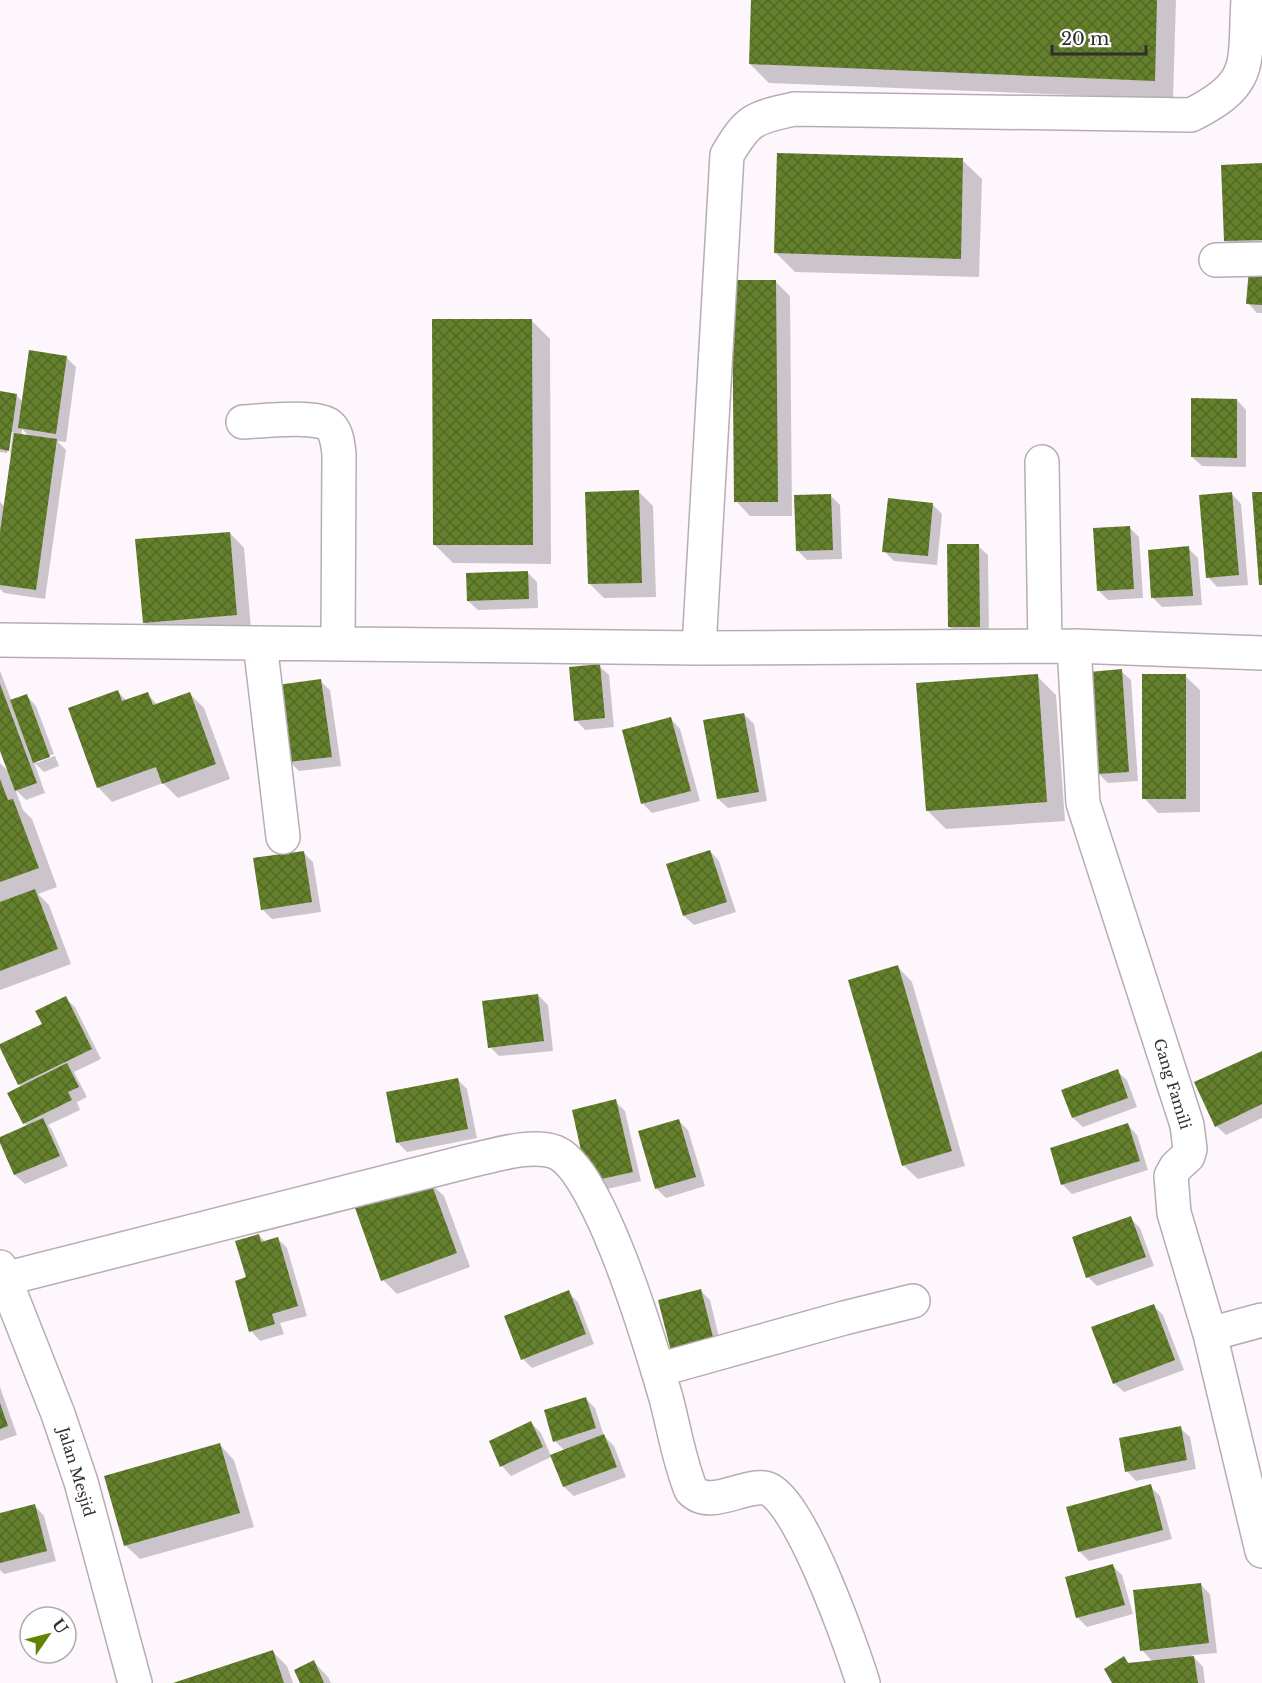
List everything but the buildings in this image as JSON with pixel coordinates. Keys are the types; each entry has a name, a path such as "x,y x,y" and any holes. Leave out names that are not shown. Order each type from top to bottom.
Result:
{"street":[{"path":"699,648 727,155 739,134 756,119 794,109 1191,115 1225,96 1236,85 1243,70 1248,0"},
{"path":"1216,260 1262,259"},
{"path":"243,422 303,420 325,422 331,426 336,436 339,454 338,644"},
{"name":"Gang Famili","path":"1042,462 1059,646 1083,803 1187,1125 1190,1149 1188,1156 1170,1176 1174,1213 1210,1334 1262,1551"},
{"path":"0,640 699,648 1059,646 1262,653"},
{"path":"260,643 283,837"},
{"path":"2,1273 469,1161 518,1151 553,1150 566,1157 578,1173 600,1212 621,1258 658,1370 691,1490 697,1496 705,1499 755,1488 769,1488 781,1498 798,1524 820,1570 863,1683"},
{"name":"Jalan Mesjid","path":"2,1273 58,1414 81,1482 135,1683"},
{"path":"658,1370 914,1300"},
{"path":"1210,1334 1262,1320"}]}
